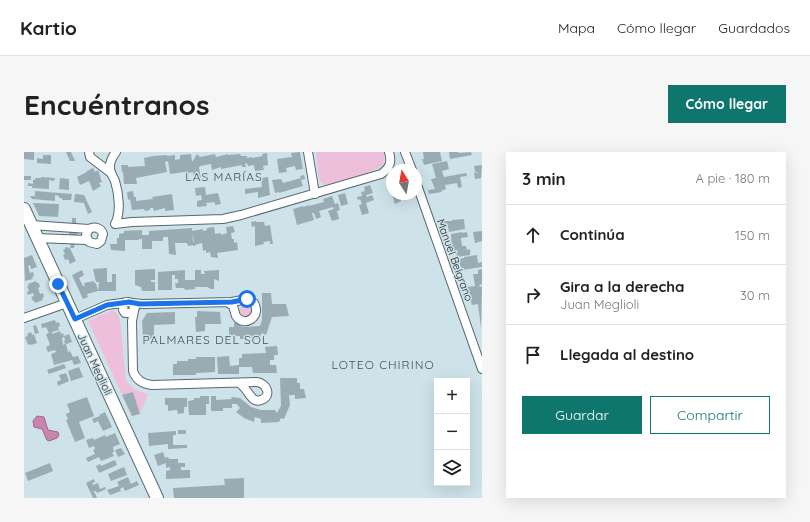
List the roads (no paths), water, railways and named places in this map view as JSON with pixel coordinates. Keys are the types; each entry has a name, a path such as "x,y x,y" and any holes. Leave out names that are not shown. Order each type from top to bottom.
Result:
{"main road":[{"name":"Juan Meglioli","path":"24,209 157,498"}],"street":[{"path":"89,152 90,158 111,174"},
{"path":"115,224 119,213 116,184 111,174 110,163 116,152"},
{"path":"308,152 315,194"},
{"path":"102,232 115,224 132,222 227,218 315,194 381,174 390,165 389,152"},
{"path":"405,152 410,164"},
{"name":"Manuel Belgrano","path":"422,199 482,369"},
{"path":"31,225 89,229 95,227 102,232 103,237 99,243 91,244 87,240 86,233 89,229"},
{"path":"63,239 64,227"},
{"path":"37,238 87,240"},
{"path":"75,319 104,306 115,304 130,310 143,304 227,302"},
{"path":"24,318 67,303"},
{"path":"130,310 133,371 137,378 143,383 152,385 239,383"}],"district":[{"name":"LAS MARÍAS","path":"224,177"},
{"name":"PALMARES DEL SOL","path":"206,340"},
{"name":"LOTEO CHIRINO","path":"383,365"}]}
